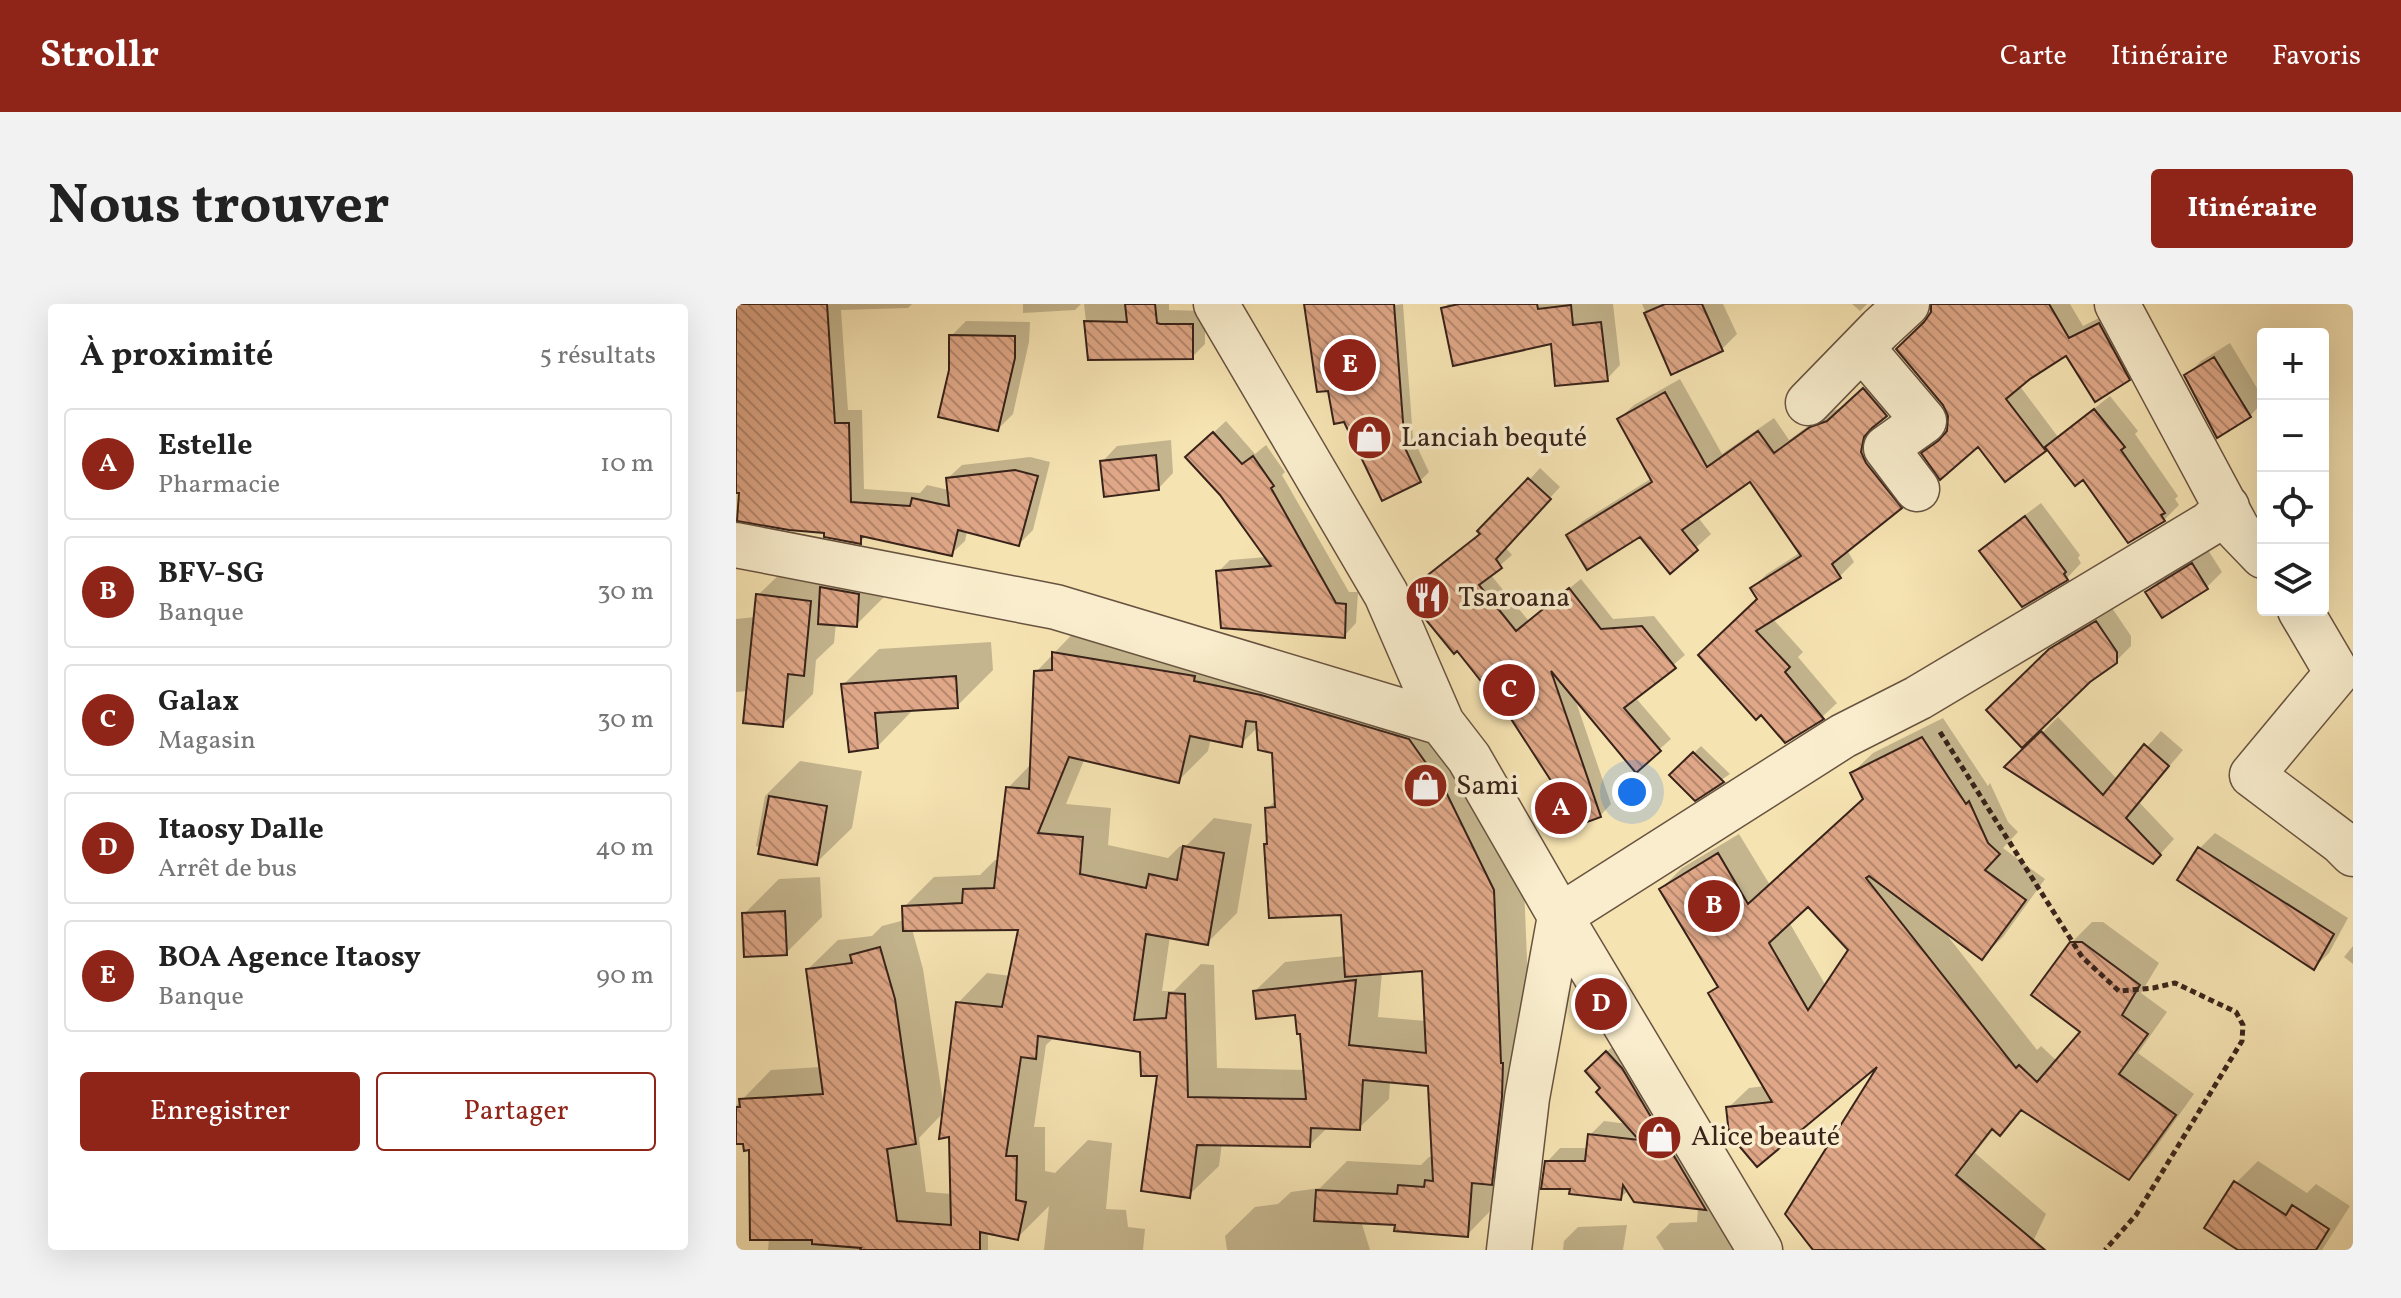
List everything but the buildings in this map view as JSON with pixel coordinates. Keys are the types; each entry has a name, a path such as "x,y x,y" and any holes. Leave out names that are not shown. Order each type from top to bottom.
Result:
{"street":[{"path":"1216,304 1386,594 1442,723 1469,758 1760,1250"},
{"path":"1808,403 1907,304"},
{"path":"2117,304 2238,530 2257,550"},
{"path":"1862,348 1924,421 1886,448 1917,489"},
{"path":"1509,1250 1527,1098 1560,916 1843,736 1918,698 2209,524 2227,507"},
{"path":"736,545 1056,607 1442,723"},
{"path":"2304,616 2337,673 2252,775 2353,854"}],"path":[{"path":"1918,698 2082,957 2119,991 2175,983 2236,1012 2243,1025 2242,1041 2190,1128 2136,1215 2105,1250"}],"place":[{"name":"BOA Agence Itaosy","path":"1350,365"},
{"name":"Lanciah bequté","path":"1370,438"},
{"name":"Tsaroana","path":"1427,598"},
{"name":"Galax","path":"1509,690"},
{"name":"Sami","path":"1425,786"},
{"name":"Estelle","path":"1561,808"},
{"name":"BFV-SG","path":"1714,906"},
{"name":"Itaosy Dalle","path":"1601,1004"},
{"name":"Alice beauté","path":"1660,1137"}]}
